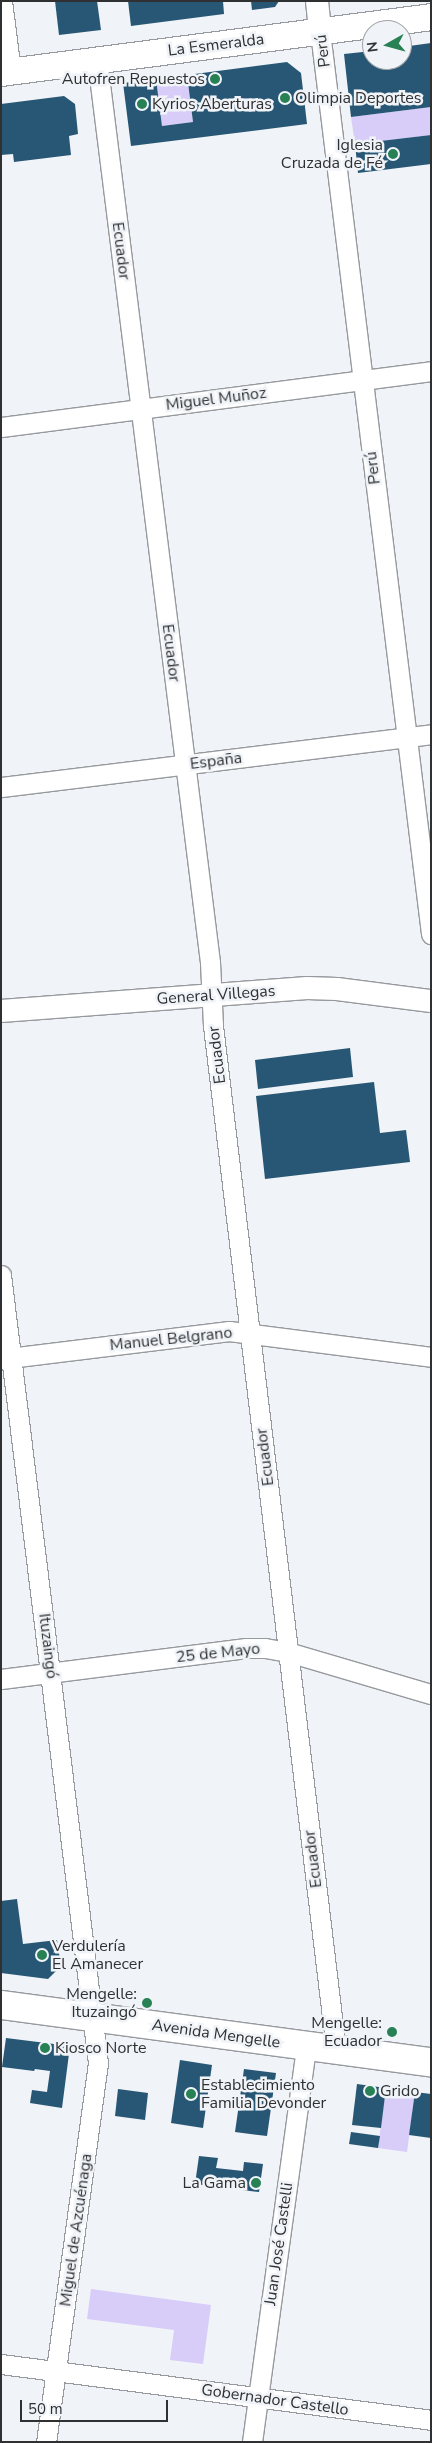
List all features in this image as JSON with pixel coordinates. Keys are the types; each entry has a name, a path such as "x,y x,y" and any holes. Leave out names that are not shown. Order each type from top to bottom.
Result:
{"main road":[{"name":"La Esmeralda","path":"6,72 431,18"},
{"name":"Avenida Mengelle","path":"1,2005 431,2062"}],"street":[{"path":"2,1 6,72"},
{"name":"Perú","path":"316,1 431,934"},
{"name":"Ecuador","path":"97,60 210,962 213,1026 336,2050"},
{"name":"Miguel Muñoz","path":"1,427 431,371"},
{"name":"España","path":"1,787 431,734"},
{"name":"General Villegas","path":"1,1011 322,988 431,1001"},
{"name":"Ituzaingó","path":"1,1275 6,1358 51,1673 94,2018"},
{"name":"Manuel Belgrano","path":"6,1358 211,1332 250,1333 431,1356"},
{"name":"25 de Mayo","path":"1,1679 246,1648 266,1648 288,1652 431,1694"},
{"name":"Miguel de Azcuénaga","path":"46,2442 97,2078 98,2047 94,2018"},
{"name":"Juan José Castelli","path":"252,2442 306,2046"},
{"name":"Gobernador Castello","path":"1,2364 431,2420"}],"shaded area":[{"path":"187,75 193,122 162,126 156,79"},
{"path":"431,107 431,135 355,144 351,117"},
{"path":"386,2088 415,2092 407,2152 378,2148"},
{"path":"91,2289 211,2305 203,2364 170,2360 174,2330 87,2319"}],"building":[{"path":"55,1 97,1 101,30 59,35"},
{"path":"128,1 223,1 224,14 131,26"},
{"path":"251,1 279,1 275,7 252,10"},
{"path":"431,43 431,107 351,117 344,54 362,52 362,70 412,70 412,46"},
{"path":"287,62 301,73 307,124 131,146 123,83 156,79 162,126 193,122 187,75"},
{"path":"64,96 75,104 78,134 69,136 71,155 14,162 13,154 1,155 1,104"},
{"name":"Iglesia Cruzada de Fé","path":"431,135 431,164 358,173 355,144"},
{"path":"350,1048 353,1077 258,1089 255,1060"},
{"path":"374,1082 380,1133 406,1130 410,1162 265,1179 256,1096"},
{"path":"17,1899 23,1944 57,1940 61,1966 48,1979 1,1973 1,1901"},
{"path":"6,2038 70,2046 62,2108 30,2103 32,2090 47,2092 50,2071 2,2067"},
{"name":"Establecimiento Familia Devonder","path":"180,2060 212,2065 203,2128 171,2123"},
{"path":"244,2069 276,2073 267,2136 235,2132"},
{"path":"357,2084 386,2088 381,2128 352,2125"},
{"path":"118,2089 148,2093 145,2120 115,2116"},
{"path":"415,2092 431,2094 431,2138 409,2135"},
{"path":"351,2132 380,2136 378,2148 349,2144"},
{"path":"199,2156 218,2158 216,2168 243,2171 244,2162 263,2164 259,2192 195,2184"}],"place":[{"name":"Autofren Repuestos","path":"215,79"},
{"name":"Olimpia Deportes","path":"285,98"},
{"name":"Kyrios Aberturas","path":"142,104"},
{"name":"Iglesia Cruzada de Fé","path":"393,154"},
{"name":"Verdulería El Amanecer","path":"42,1955"},
{"name":"Mengelle: Ituzaingó","path":"147,2003"},
{"name":"Mengelle: Ecuador","path":"392,2032"},
{"name":"Kiosco Norte","path":"45,2048"},
{"name":"Grido","path":"370,2091"},
{"name":"Establecimiento Familia Devonder","path":"191,2094"},
{"name":"La Gama","path":"256,2183"}]}
